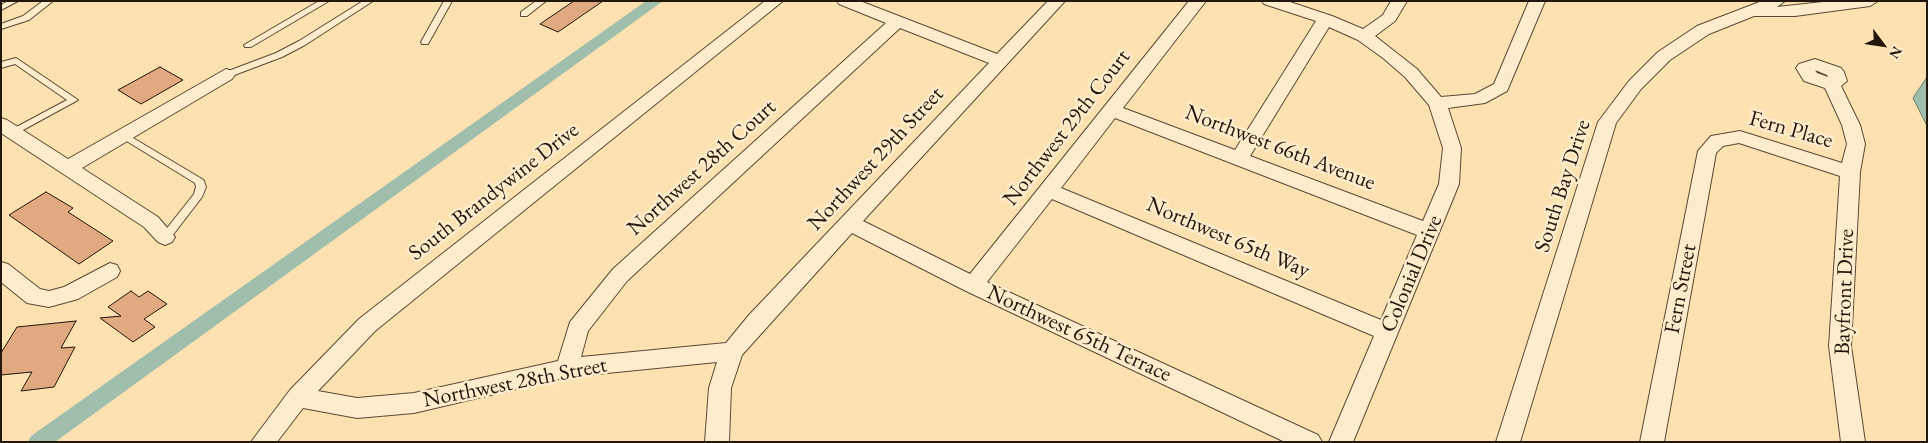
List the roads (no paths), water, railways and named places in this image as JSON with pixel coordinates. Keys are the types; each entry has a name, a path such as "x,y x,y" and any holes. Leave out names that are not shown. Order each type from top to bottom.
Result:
{"street":[{"name":"South Brandywine Drive","path":"263,442 298,397 367,325 464,246 775,1"},
{"path":"845,1 1000,61"},
{"name":"Northwest 29th Street","path":"732,351 757,320 1057,1"},
{"name":"Northwest 29th Court","path":"974,285 1198,1"},
{"path":"1270,1 1326,20 1364,36 1411,73 1437,102 1479,98 1501,87 1537,1"},
{"path":"1364,36 1389,18 1398,1"},
{"name":"South Bay Drive","path":"1508,442 1607,122 1635,85 1664,56 1703,30 1776,1"},
{"name":"South Bay Drive","path":"1752,12 1795,10 1870,1"},
{"path":"1239,158 1326,20"},
{"name":"Northwest 28th Court","path":"567,368 578,328 620,275 897,22"},
{"path":"68,168 226,75"},
{"name":"Bayfront Drive","path":"1832,83 1848,117 1856,144 1850,172 1840,346 1853,442"},
{"name":"Colonial Drive","path":"1341,442 1449,184 1452,148 1437,102"},
{"name":"Northwest 66th Avenue","path":"1112,110 1430,232"},
{"path":"7,129 151,222 165,237"},
{"name":"Fern Place","path":"1718,140 1740,137 1850,172"},
{"name":"Fern Street","path":"1652,442 1707,151 1718,140"},
{"name":"Northwest 65th Way","path":"1048,190 1387,332"},
{"name":"Northwest 65th Terrace","path":"850,223 974,285 1310,442"},
{"path":"1,270 35,296 49,298 70,294 110,271"},
{"path":"717,442 720,388 732,351"},
{"name":"Northwest 28th Street","path":"298,397 357,408 414,403 567,368 732,351"}],"lane":[{"path":"1,8 14,1"},
{"path":"1,27 26,18 49,1"},
{"path":"248,45 325,1"},
{"path":"226,75 279,55 302,43 369,1"},
{"path":"425,42 448,1"},
{"path":"524,14 542,1"},
{"path":"1,65 16,61 74,100 7,129"},
{"path":"123,135 199,181 201,187 199,195 165,237"}],"waterway":[{"path":"38,442 656,1"}]}
